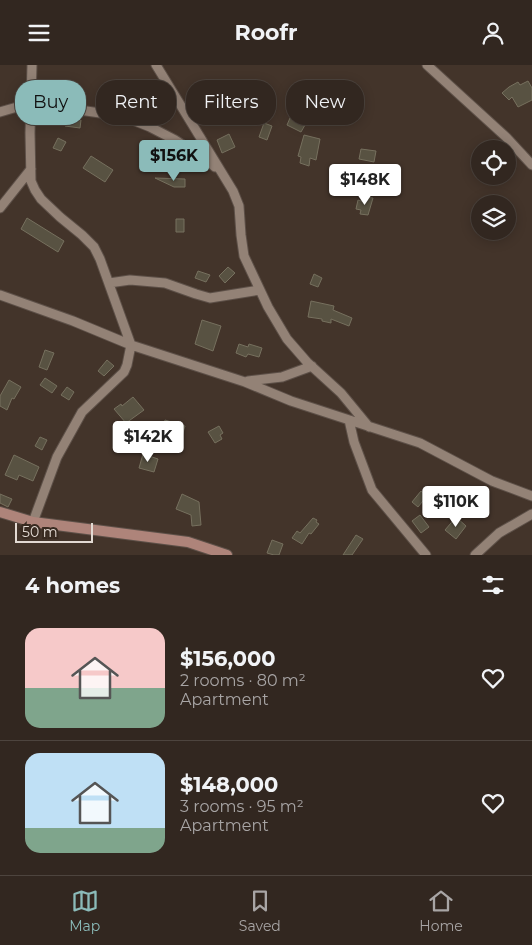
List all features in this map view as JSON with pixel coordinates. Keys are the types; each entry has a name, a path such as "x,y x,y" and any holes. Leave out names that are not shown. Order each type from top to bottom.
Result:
{"street":[{"path":"32,65 32,80"},
{"path":"156,65 234,191 239,206 244,256 268,307 287,339 341,393 370,427"},
{"path":"427,65 506,137 532,165"},
{"path":"0,112 15,108"},
{"path":"86,111 130,119 150,127 208,161 223,174"},
{"path":"31,125 31,181 35,190 41,199 94,247 131,345 124,372 82,413 57,457 34,522"},
{"path":"0,207 31,169"},
{"path":"109,283 130,280 165,283 196,295 210,298 260,290"},
{"path":"0,295 73,321 131,345 245,382 291,401 420,443 492,481 532,496"},
{"path":"245,382 282,377 312,366"},
{"path":"349,420 354,442 372,490 426,555"},
{"path":"0,512 34,522 188,542 227,555"},
{"path":"475,555 500,533 532,514"}],"building":[{"path":"528,81 532,88 532,100 518,107 512,97 509,100 502,93 518,82 520,85"},
{"path":"65,125 80,125 80,128"},
{"path":"263,125 272,126 267,140 259,137"},
{"path":"287,125 305,125 301,132"},
{"path":"229,134 235,147 222,153 217,140"},
{"path":"304,135 320,139 316,160 310,158 309,166 300,163 301,157 298,156"},
{"path":"58,138 66,142 61,151 53,148"},
{"path":"361,149 376,151 374,162 359,159"},
{"path":"91,156 113,170 105,182 83,168"},
{"path":"155,178 185,179 185,187 174,187"},
{"path":"365,197 373,198 368,215 360,214 361,210 356,209 358,200 364,202"},
{"path":"27,218 64,241 58,252 21,229"},
{"path":"176,219 184,219 184,232 176,232"},
{"path":"228,267 235,273 225,283 219,276"},
{"path":"198,271 210,275 206,282 195,278"},
{"path":"314,274 322,278 318,287 310,284"},
{"path":"311,301 334,306 333,310 352,318 349,326 331,319 331,323 322,321 322,319 308,317"},
{"path":"202,320 221,326 213,351 195,344"},
{"path":"239,344 248,347 249,344 262,348 259,357 248,354 246,357 236,353"},
{"path":"45,350 54,353 47,370 39,367"},
{"path":"107,360 114,366 104,376 98,371"},
{"path":"45,378 57,386 52,393 40,385"},
{"path":"9,380 21,387 14,399 12,398 7,410 0,406 0,396"},
{"path":"67,387 74,392 69,400 61,395"},
{"path":"133,397 144,410 126,423 114,409 121,404 122,406"},
{"path":"165,420 185,426 182,436 162,430"},
{"path":"219,426 223,433 220,435 222,439 215,443 208,432"},
{"path":"40,437 47,440 42,450 35,446"},
{"path":"143,454 158,459 154,472 139,468"},
{"path":"14,455 39,467 33,481 19,475 17,480 5,475"},
{"path":"421,491 427,496 418,507 412,502"},
{"path":"0,494 12,499 8,507 0,503"},
{"path":"182,494 199,502 201,525 192,526 191,515 176,509"},
{"path":"420,515 429,527 421,533 412,521"},
{"path":"456,517 466,526 456,539 445,530"},
{"path":"313,518 319,524 311,534 309,533 302,544 292,538 297,531 300,533"},
{"path":"356,535 363,539 352,555 343,555"},
{"path":"272,540 283,544 279,555 267,553"}]}
